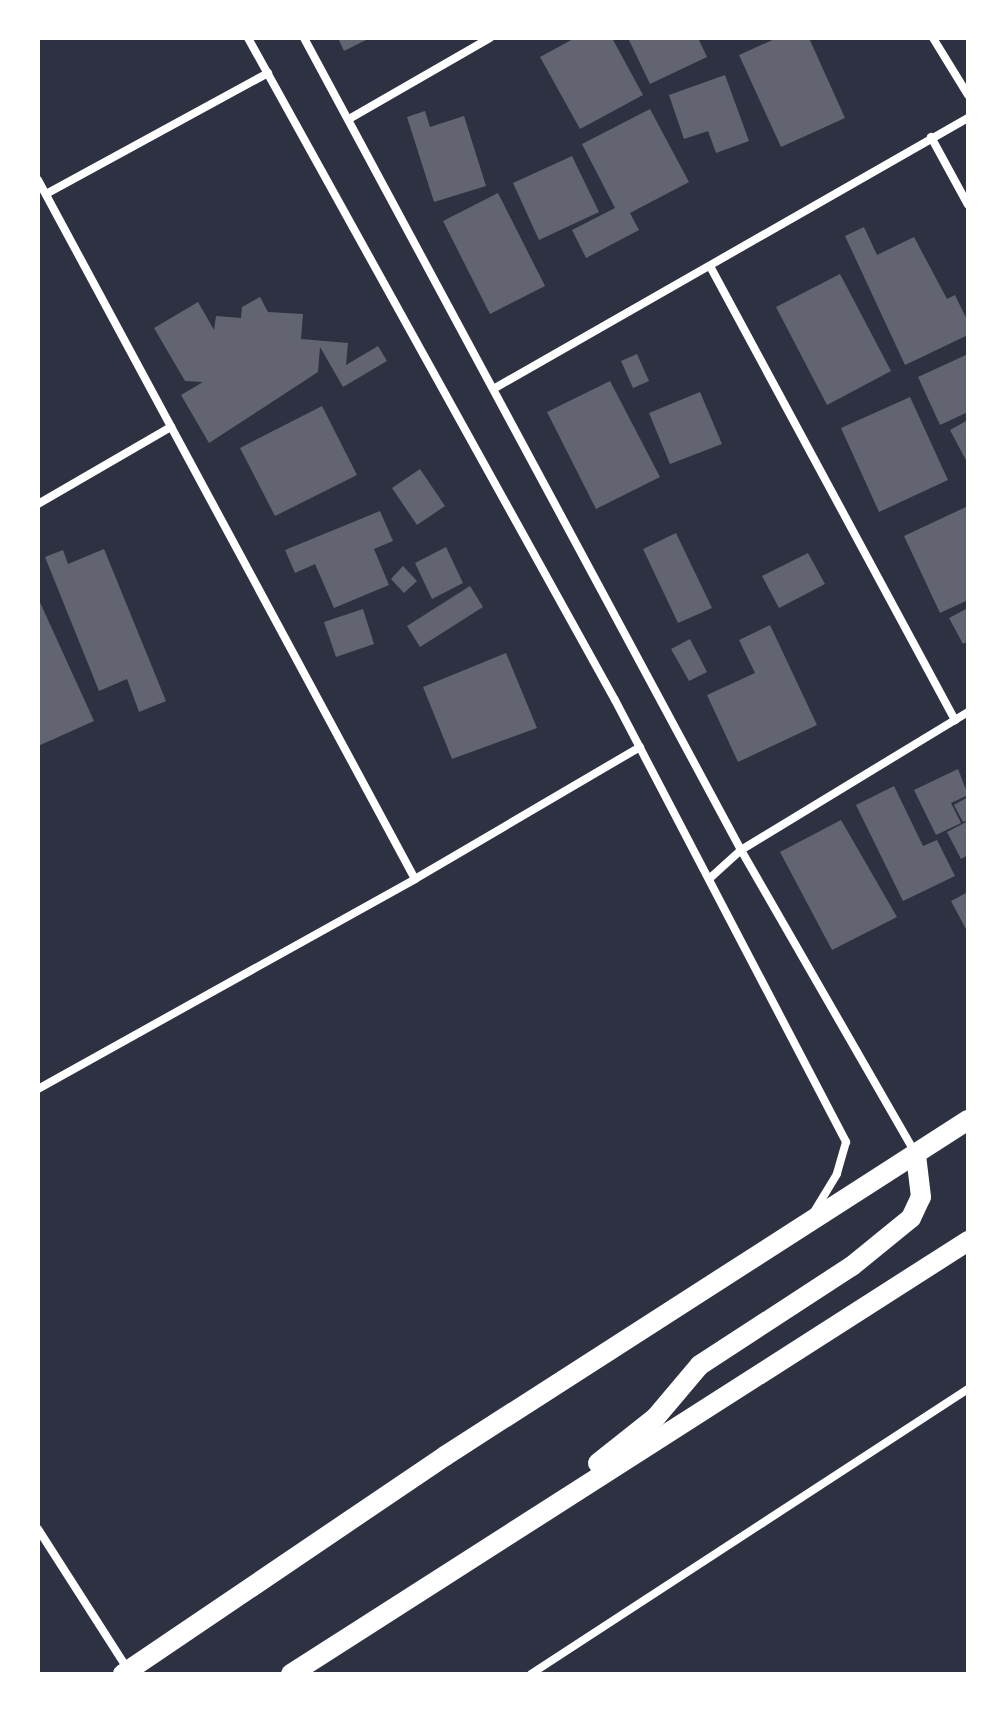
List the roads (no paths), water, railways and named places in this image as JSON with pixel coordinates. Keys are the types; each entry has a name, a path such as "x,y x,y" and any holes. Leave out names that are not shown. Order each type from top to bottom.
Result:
{"main road":[{"path":"126,1672 445,1456 804,1230 968,1120"},
{"path":"516,1528 656,1417 700,1365 900,1229 921,1197 916,1155"},
{"path":"291,1674 968,1241"}],"street":[{"path":"248,38 640,747 846,1142 837,1174 804,1230"},
{"path":"304,38 741,850 916,1155"},
{"path":"349,119 490,38"},
{"path":"933,38 968,95"},
{"path":"46,194 268,73"},
{"path":"495,388 711,268 968,118"},
{"path":"931,137 968,205"},
{"path":"38,180 415,879"},
{"path":"711,268 955,720"},
{"path":"38,504 171,427"},
{"path":"709,879 741,850 968,712"},
{"path":"38,1089 415,879 640,747"},
{"path":"533,1674 968,1389"},
{"path":"38,1529 126,1672"}]}
